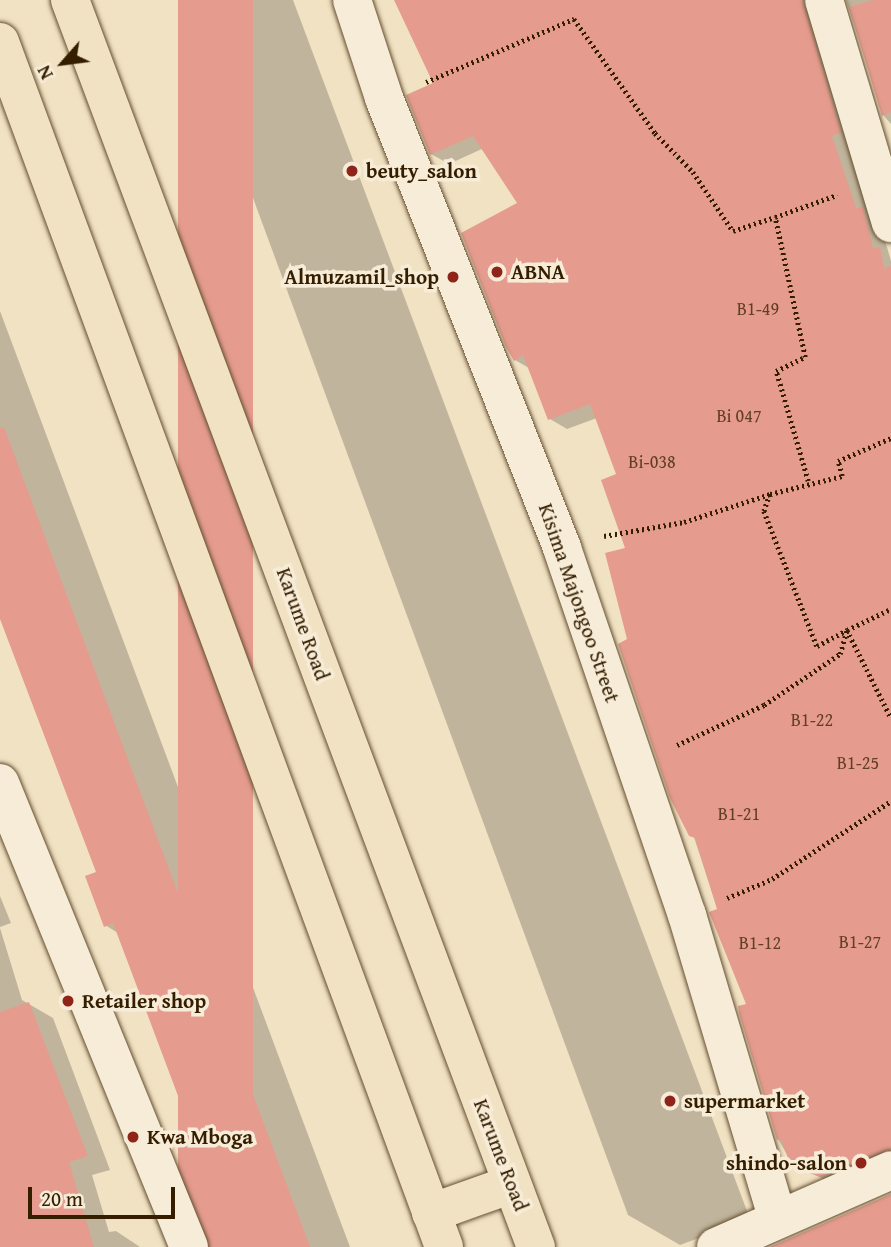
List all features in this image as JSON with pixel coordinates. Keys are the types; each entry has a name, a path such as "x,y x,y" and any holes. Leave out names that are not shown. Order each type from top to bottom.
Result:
{"main road":[{"name":"Karume Road","path":"69,0 536,1247"},
{"path":"0,42 438,1230 512,1184"}],"street":[{"name":"Kisima Majongoo Street","path":"352,0 384,98 562,548 687,915 777,1217"},
{"path":"824,0 891,223"},
{"path":"0,783 189,1247"},
{"path":"716,1247 777,1217 891,1170"}],"path":[{"path":"384,98 574,19 655,133 693,172 733,232 876,180"},
{"path":"775,217 805,357 776,371 808,481"},
{"path":"562,548 684,522 808,481 842,476 838,461 891,438"},
{"path":"770,494 764,511 817,646 891,609"},
{"path":"847,630 891,718"},
{"path":"635,765 764,705 840,654 847,630"},
{"path":"687,915 772,879 891,801"}],"building":[{"path":"178,0 253,0 253,1247 178,1247"},
{"path":"394,0 803,0 841,132 832,136 856,208 863,207 873,248 880,247 884,268 891,266 891,1149 820,1177 791,1166 781,1139 777,1140 739,1013 738,1006 746,1004 709,912 717,909 695,838 689,836 670,798 618,644 627,639 605,553 625,548 601,480 616,474 590,404 548,420 523,355 514,361 506,347 461,233 517,203 473,136 430,155 406,95 433,83"},
{"path":"873,0 891,0 891,112 882,116 849,7"},
{"path":"4,427 310,1247 236,1247 229,1228 219,1231 199,1176 207,1173 113,923 104,927 85,876 96,872 0,619 0,428"},
{"path":"29,1002 88,1156 69,1162 94,1247 0,1247 0,1012"},
{"path":"891,1194 891,1247 770,1247"}],"place":[{"name":"beuty_salon","path":"352,171"},
{"name":"ABNA","path":"497,272"},
{"name":"Almuzamil_shop","path":"453,277"},
{"name":"Retailer shop","path":"68,1001"},
{"name":"supermarket","path":"670,1101"},
{"name":"Kwa Mboga","path":"133,1137"},
{"name":"shindo-salon","path":"861,1163"}]}
